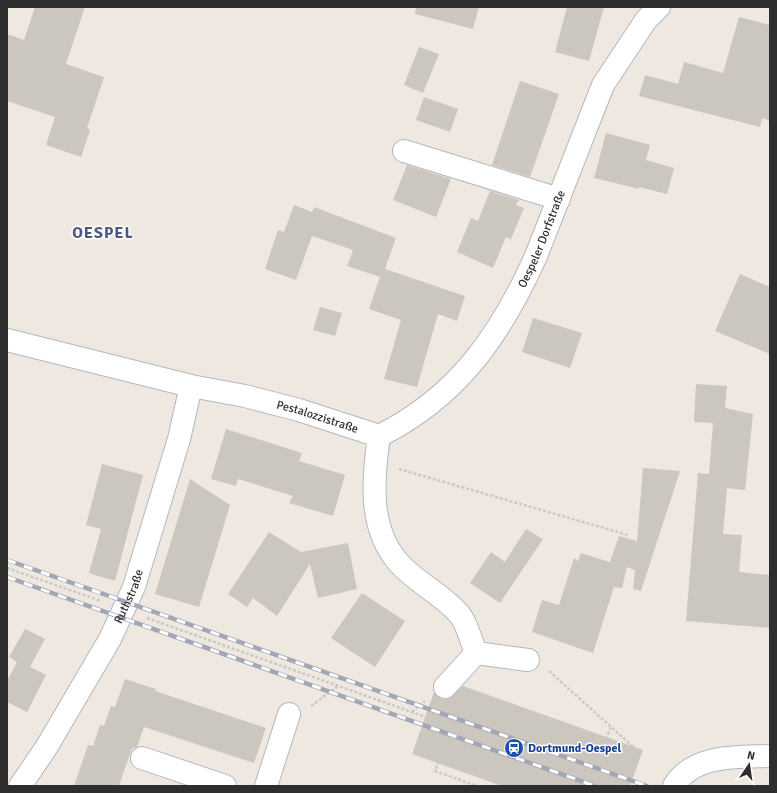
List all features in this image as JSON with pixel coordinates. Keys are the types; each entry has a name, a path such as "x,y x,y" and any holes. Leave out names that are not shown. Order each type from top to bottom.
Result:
{"street":[{"name":"Oespeler Dorfstraße","path":"379,436 400,426 438,397 475,361 488,344 525,281 604,85 646,20 659,7"},
{"path":"404,151 559,199"},
{"name":"Pestalozzistraße","path":"7,340 191,386 245,396 299,410 379,436"},
{"name":"Ruthstraße","path":"20,786 46,748 110,639 124,610 136,581 179,439 191,386"},
{"path":"379,436 375,463 374,494 379,522 391,552 399,563 460,614 476,653"},
{"path":"476,653 528,660"},
{"path":"446,687 476,653"},
{"path":"266,786 289,714"},
{"path":"674,786 695,765 728,758 770,756"},
{"path":"142,758 225,786"}],"path":[{"path":"375,463 628,535"},
{"path":"7,568 450,726 435,771 477,786"},
{"path":"528,660 538,662 639,752"},
{"path":"599,758 611,726"},
{"path":"596,769 593,776 622,786"}],"building":[{"path":"35,7 85,7 66,64 104,77 87,128 90,130 81,157 46,145 55,117 7,101 7,34 24,40"},
{"path":"416,7 479,7 473,29 415,14"},
{"path":"567,7 604,7 589,61 555,52"},
{"path":"739,17 770,25 770,121 762,118 760,127 639,96 645,75 678,84 684,62 723,73"},
{"path":"419,47 439,54 423,93 404,85"},
{"path":"520,81 559,94 530,177 492,165"},
{"path":"424,97 458,109 450,132 416,120"},
{"path":"606,133 650,145 646,160 674,168 667,194 594,178"},
{"path":"407,165 451,179 436,217 393,200"},
{"path":"490,191 519,200 516,205 524,208 511,239 506,237 493,268 457,252 471,218 478,221"},
{"path":"294,205 312,212 314,207 396,238 385,269 465,296 457,321 438,314 417,387 384,379 401,320 369,309 380,277 347,266 353,250 312,236 296,280 265,269 278,230 284,232"},
{"path":"740,274 770,287 770,354 715,331"},
{"path":"320,307 342,313 335,336 313,330"},
{"path":"533,318 582,333 570,368 522,352"},
{"path":"696,384 727,386 725,408 753,414 745,490 727,488 723,534 742,535 739,572 770,575 770,628 686,621 698,473 709,474 713,423 694,422"},
{"path":"226,429 302,453 299,461 345,475 333,516 289,503 293,496 238,479 236,486 211,479"},
{"path":"102,464 143,475 115,581 89,573 101,529 86,525"},
{"path":"643,468 680,471 641,591 633,589 635,570 627,567 622,588 614,587 593,653 532,632 542,600 559,605 574,558 578,561 581,553 622,566 610,562 619,536 637,541"},
{"path":"190,479 230,505 199,607 155,594"},
{"path":"526,529 543,539 500,603 470,583 491,552 505,562"},
{"path":"269,532 301,552 348,543 357,589 318,598 310,564 277,616 253,598 247,607 228,594"},
{"path":"362,593 405,621 375,667 331,638"},
{"path":"25,629 45,639 30,667 46,675 27,712 7,702 7,681 17,662 9,657"},
{"path":"125,679 156,689 155,691 266,728 254,763 144,727 137,747 132,748 119,786 74,786 88,745 93,746 100,725 104,726 111,706 115,707"},
{"path":"463,686 643,750 630,786 502,786 412,754 434,692 442,699 448,699"}],"railway":[{"path":"7,560 647,786"},
{"path":"7,577 595,786"}],"place":[{"name":"Dortmund-Oespel","path":"514,748"}],"district":[{"name":"OESPEL","path":"103,232"}]}
